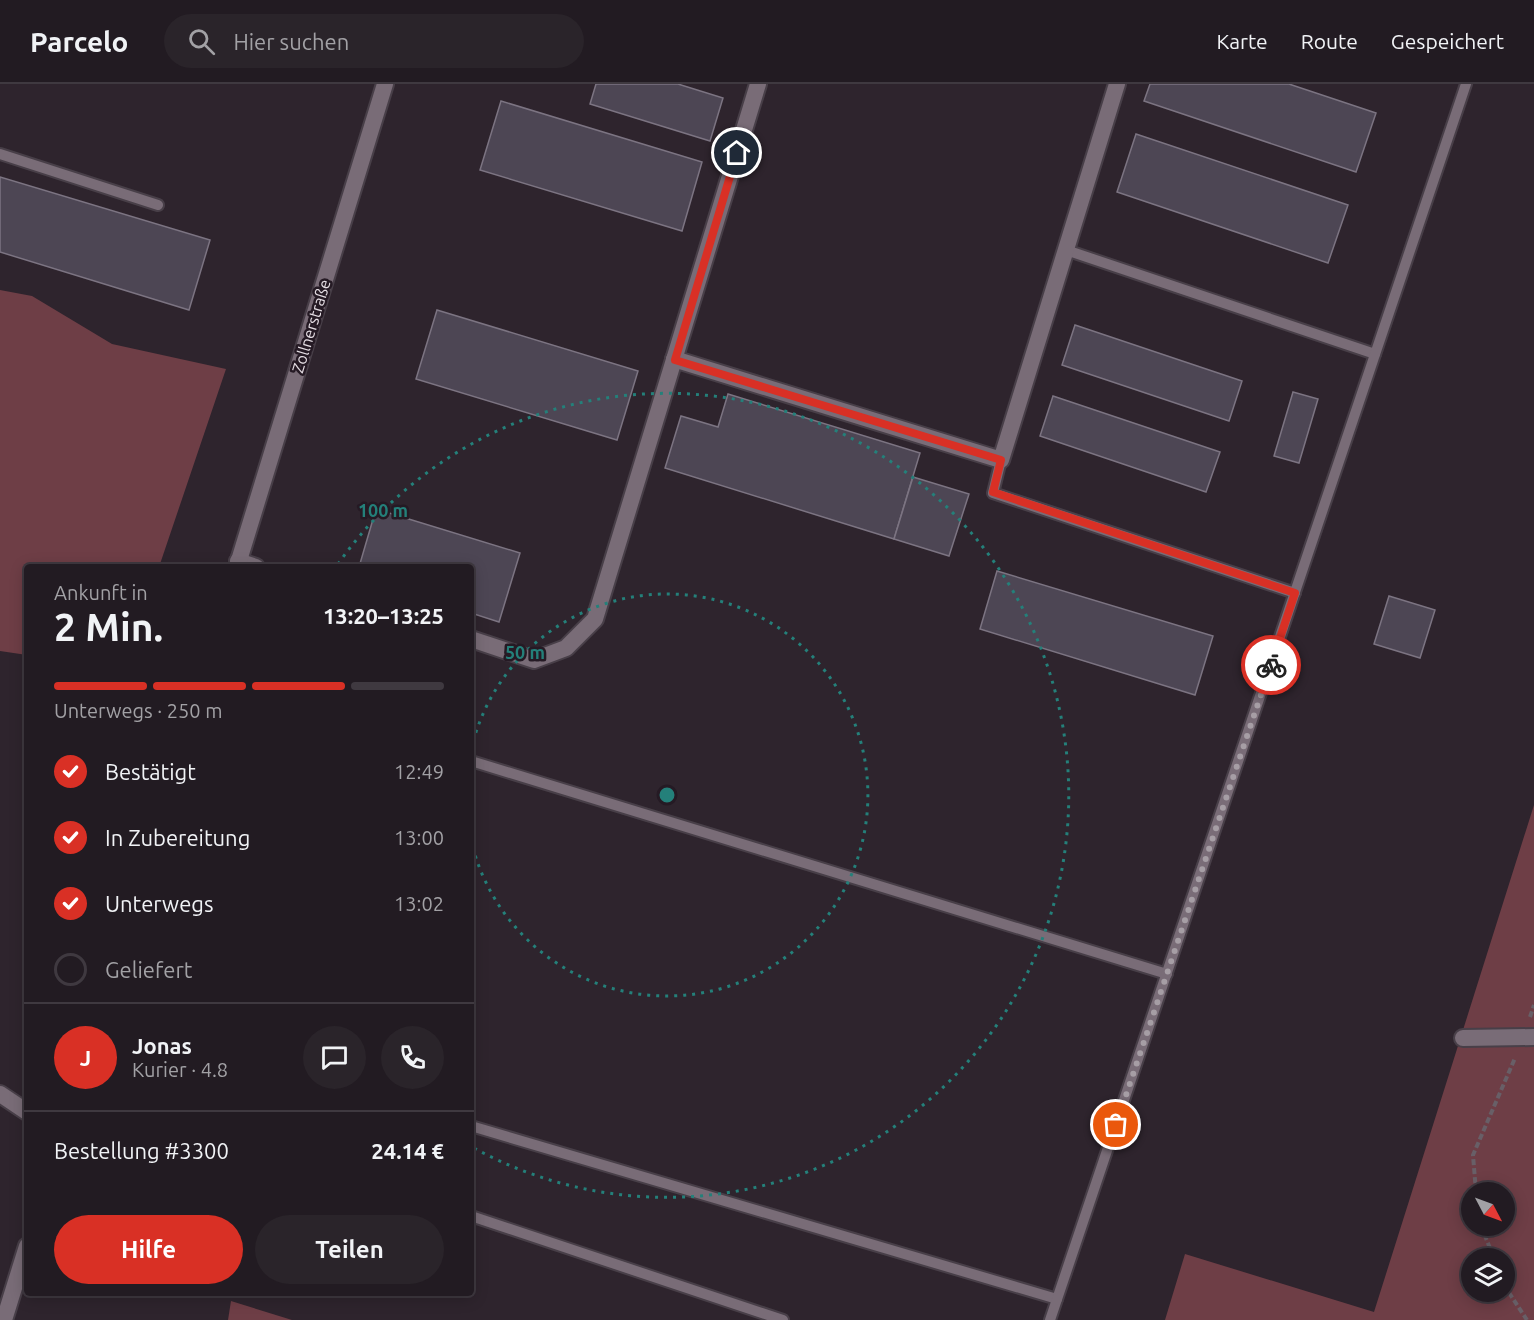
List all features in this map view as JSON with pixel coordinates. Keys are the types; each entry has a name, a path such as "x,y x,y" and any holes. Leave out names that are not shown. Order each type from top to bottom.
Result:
{"street":[{"name":"Zollnerstraße","path":"237,564 385,84"},
{"path":"474,640 534,660 566,648 596,619 758,84"},
{"path":"675,360 1001,460 1117,84"},
{"path":"1463,1038 1529,1037"},
{"path":"0,1094 24,1110"},
{"path":"4,1320 24,1256"}],"lane":[{"path":"1050,1320 1466,84"},
{"path":"0,154 158,205"},
{"path":"1066,250 1376,354"},
{"path":"1001,460 993,492 1295,593"},
{"path":"474,761 1167,974"},
{"path":"474,1127 1057,1299"},
{"path":"474,1217 783,1320"}],"path":[{"path":"1475,1182 1473,1155 1529,1037"},
{"path":"1515,1302 1527,1320"}],"shaded area":[{"path":"0,290 32,296 112,344 226,369 160,564 24,564 24,655 0,651"},
{"path":"1534,805 1534,1320 1165,1320 1185,1254 1374,1312"},
{"path":"231,1301 292,1320 228,1320"}],"building":[{"path":"596,84 678,84 723,98 710,141 590,104"},
{"path":"1150,84 1289,84 1376,113 1356,172 1144,101"},
{"path":"501,101 702,162 682,231 480,170"},
{"path":"1136,134 1348,205 1328,263 1117,192"},
{"path":"0,177 210,240 189,310 0,252"},
{"path":"437,310 638,371 617,440 416,379"},
{"path":"1075,325 1242,381 1229,421 1062,365"},
{"path":"1293,392 1318,399 1299,463 1274,456"},
{"path":"728,394 920,453 894,539 665,468 681,416 718,427"},
{"path":"1053,396 1220,452 1206,492 1040,436"},
{"path":"913,477 969,494 949,556 894,539"},
{"path":"376,509 520,553 499,622 474,614 474,564 360,564"},
{"path":"997,571 1213,636 1195,695 980,629"},
{"path":"1389,596 1435,610 1420,658 1374,644"}],"way so far":[{"path":"1116,1125 1271,665"}],"route":[{"path":"737,153 675,360 1001,460 993,492 1295,593 1271,665"}]}
